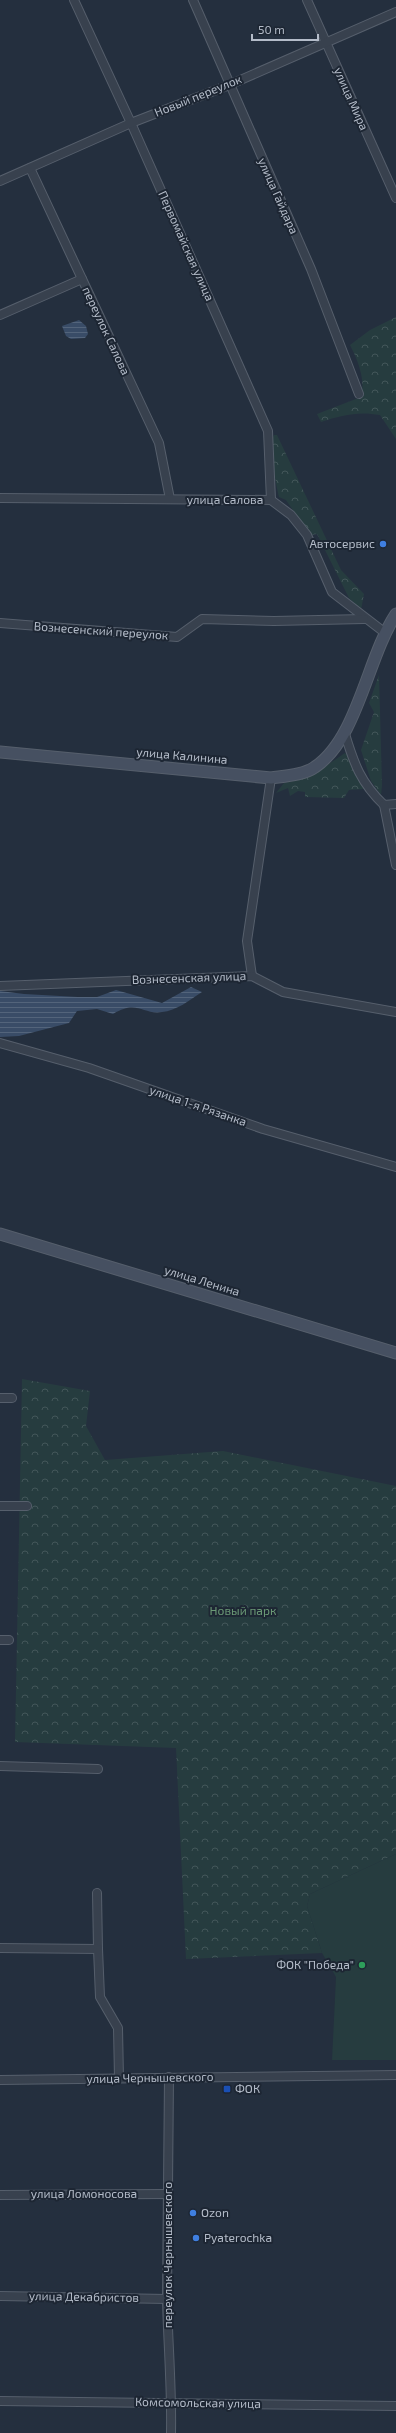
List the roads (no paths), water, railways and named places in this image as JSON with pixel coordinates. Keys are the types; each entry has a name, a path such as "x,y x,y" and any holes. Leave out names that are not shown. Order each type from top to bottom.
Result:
{"main road":[{"name":"улица Калинина","path":"0,752 271,778 291,775 314,768 330,754 345,734 384,632 396,614"},
{"name":"улица Ленина","path":"0,1234 396,1353"}],"street":[{"name":"Первомайская улица","path":"74,0 131,123 268,431 271,500"},
{"name":"улица Гайдара","path":"193,0 310,269 359,394"},
{"name":"улица Мира","path":"307,0 396,198"},
{"name":"Новый переулок","path":"0,181 131,123 229,85 396,12"},
{"name":"переулок Салова","path":"30,168 159,443 170,499"},
{"path":"0,315 82,279"},
{"name":"улица Салова","path":"0,498 271,500 291,515 307,535 332,592 364,619 384,632"},
{"name":"Вознесенский переулок","path":"0,623 177,637 202,619 364,619"},
{"path":"345,734 353,759 368,790 384,805 396,865"},
{"path":"252,976 247,941 271,778"},
{"path":"384,805 396,804"},
{"name":"Вознесенская улица","path":"0,986 252,976 283,992 396,1012"},
{"name":"улица 1-я Рязанка","path":"0,1043 89,1068 263,1129 396,1167"},
{"path":"0,1398 12,1398"},
{"path":"0,1506 27,1506"},
{"path":"0,1766 98,1769"},
{"path":"97,1893 100,1997 118,2028 119,2078"},
{"path":"0,1948 98,1949"},
{"name":"улица Чернышевского","path":"0,2080 396,2075"},
{"name":"переулок Чернышевского","path":"169,2077 167,2299 169,2380 172,2402 171,2433"},
{"name":"улица Ломоносова","path":"0,2195 168,2194"},
{"name":"улица Декабристов","path":"0,2296 167,2299"},
{"name":"Комсомольская улица","path":"0,2402 172,2402 315,2406 396,2406"}],"water":[{"path":"79,320 86,326 88,334 85,338 71,339 66,336 62,326"},
{"path":"191,987 202,992 183,1005 172,1010 155,1012 139,1008 128,1008 113,1014 97,1009 77,1011 69,1023 19,1036 0,1037 0,991 24,994 97,997 116,990 162,1003"}],"place":[{"name":"Автосервис","path":"383,544"},
{"name":"ФОК \"Победа\"","path":"362,1965"},
{"name":"ФОК","path":"227,2089"},
{"name":"Ozon","path":"193,2213"},
{"name":"Pyaterochka","path":"196,2238"}],"park label":[{"name":"Новый парк","path":"243,1611"}]}
